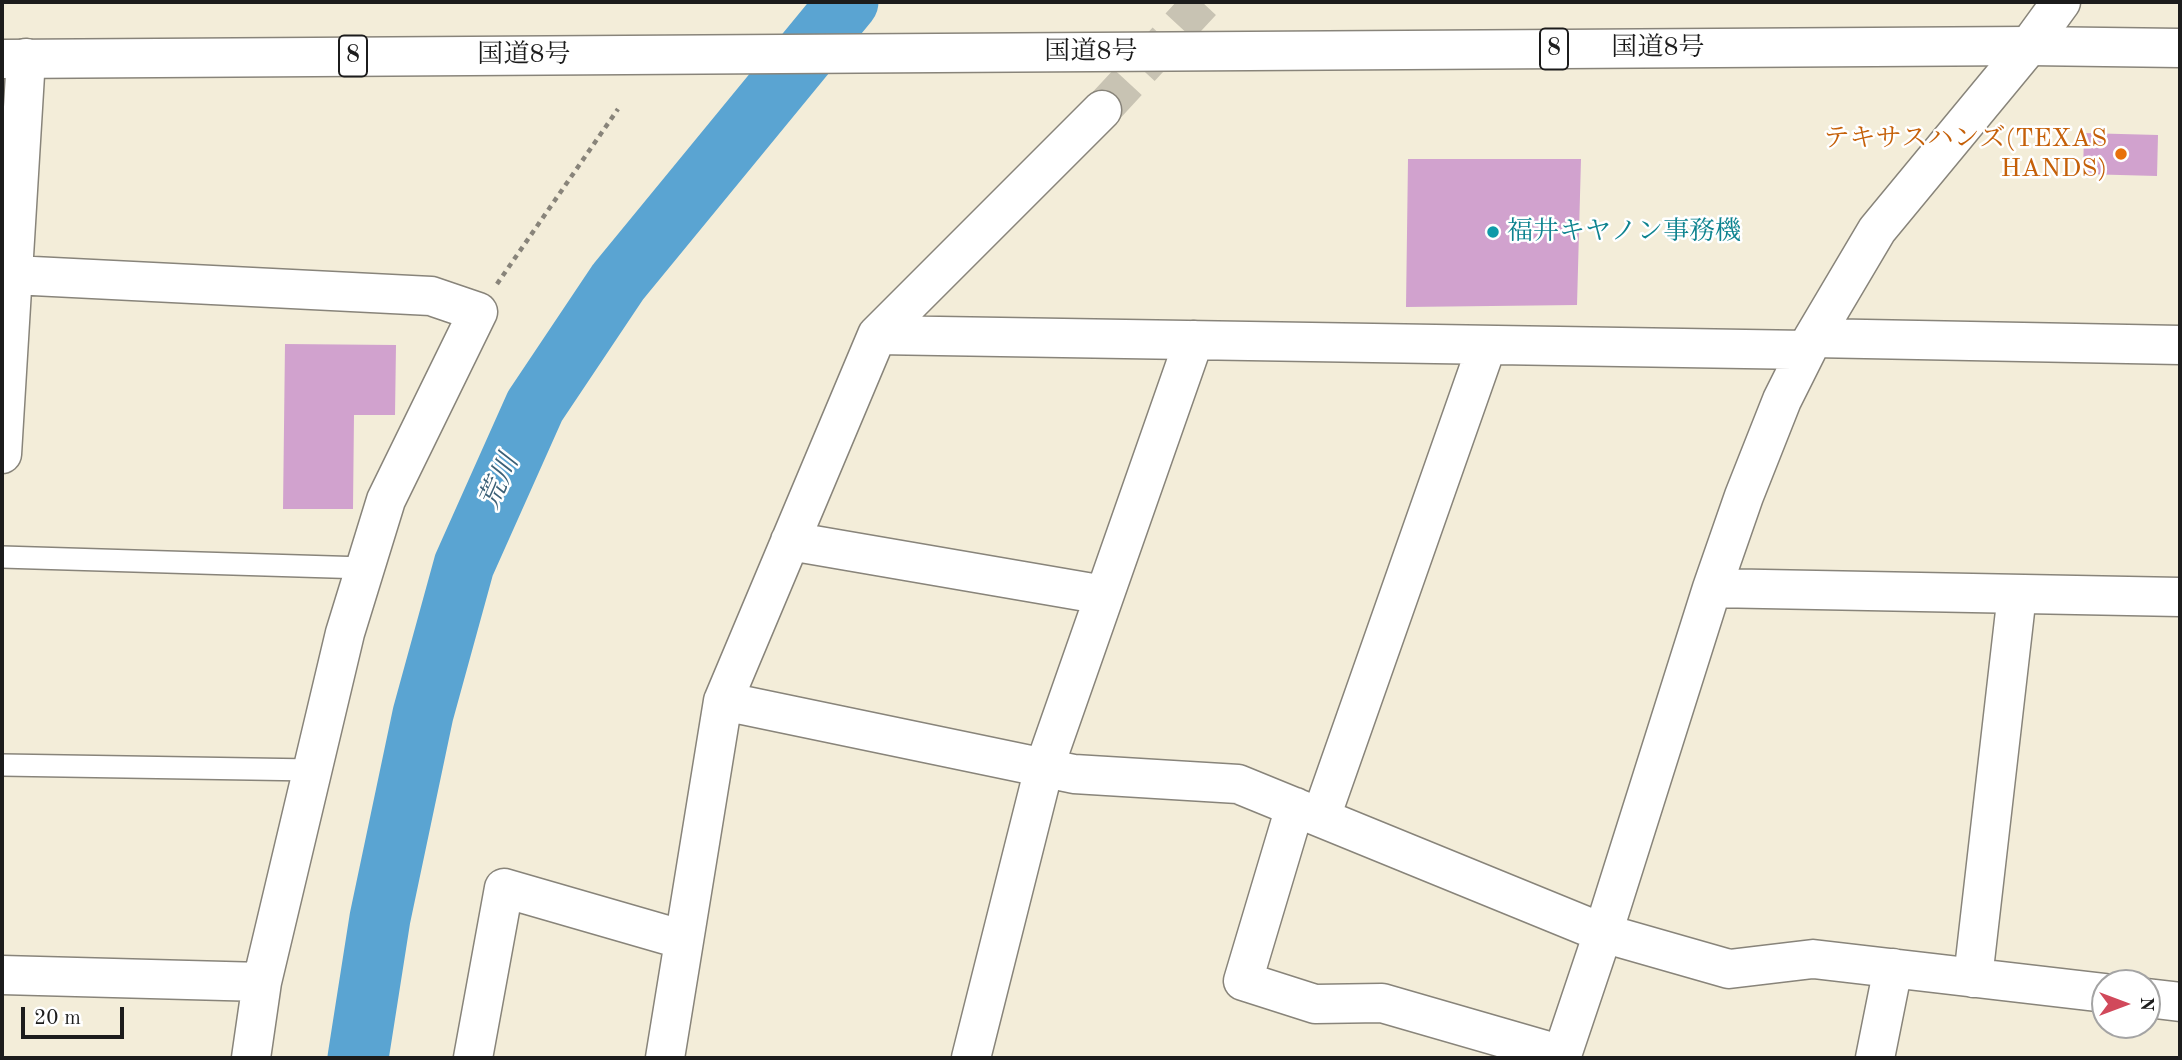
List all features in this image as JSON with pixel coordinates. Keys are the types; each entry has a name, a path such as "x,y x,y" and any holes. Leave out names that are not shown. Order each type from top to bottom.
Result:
{"main road":[{"path":"1487,345 1243,981 1315,1004 1382,1003 1561,1057 1604,933 1712,588 1744,496 1782,400 1810,344 1877,230 2029,46 2061,2"},
{"name":"国道8号","path":"14,59 2029,46 2180,48"},
{"path":"2,454 4,381 13,275 14,59"},
{"path":"665,1058 723,701 877,335 1102,110"},
{"path":"13,275 431,296 478,312 386,500 345,633 262,982 251,1058"},
{"path":"877,335 1487,345 2180,345"},
{"path":"971,1058 1044,768 1194,340"},
{"path":"790,541 1104,596"},
{"path":"1712,588 2180,597"},
{"path":"1973,978 2017,594"},
{"path":"723,701 1074,774 1238,784 1604,933 1729,969 1813,959 2091,991"},
{"path":"473,1058 504,888 684,940"},
{"path":"1875,1058 1893,968"},
{"path":"2,975 262,982"},
{"path":"2161,1000 2180,1002"}],"lane":[{"path":"2,557 365,568"},
{"path":"2,765 313,770"}],"path":[{"path":"478,312 618,109"}],"building":[{"name":"テキサスハンズ(TEXAS HANDS)","path":"2084,133 2158,135 2157,176 2083,174"},
{"name":"福井キヤノン事務機","path":"1408,159 1581,159 1577,305 1406,307"},
{"path":"285,344 396,345 395,415 354,415 353,509 283,509"}],"waterway":[{"name":"荒川","path":"358,1058 380,918 423,714 464,565 535,406 618,282 848,2"}],"tunnel":[{"path":"1102,110 1202,2"}],"place":[{"name":"テキサスハンズ(TEXAS HANDS)","path":"2121,154"},
{"name":"福井キヤノン事務機","path":"1493,232"}]}
